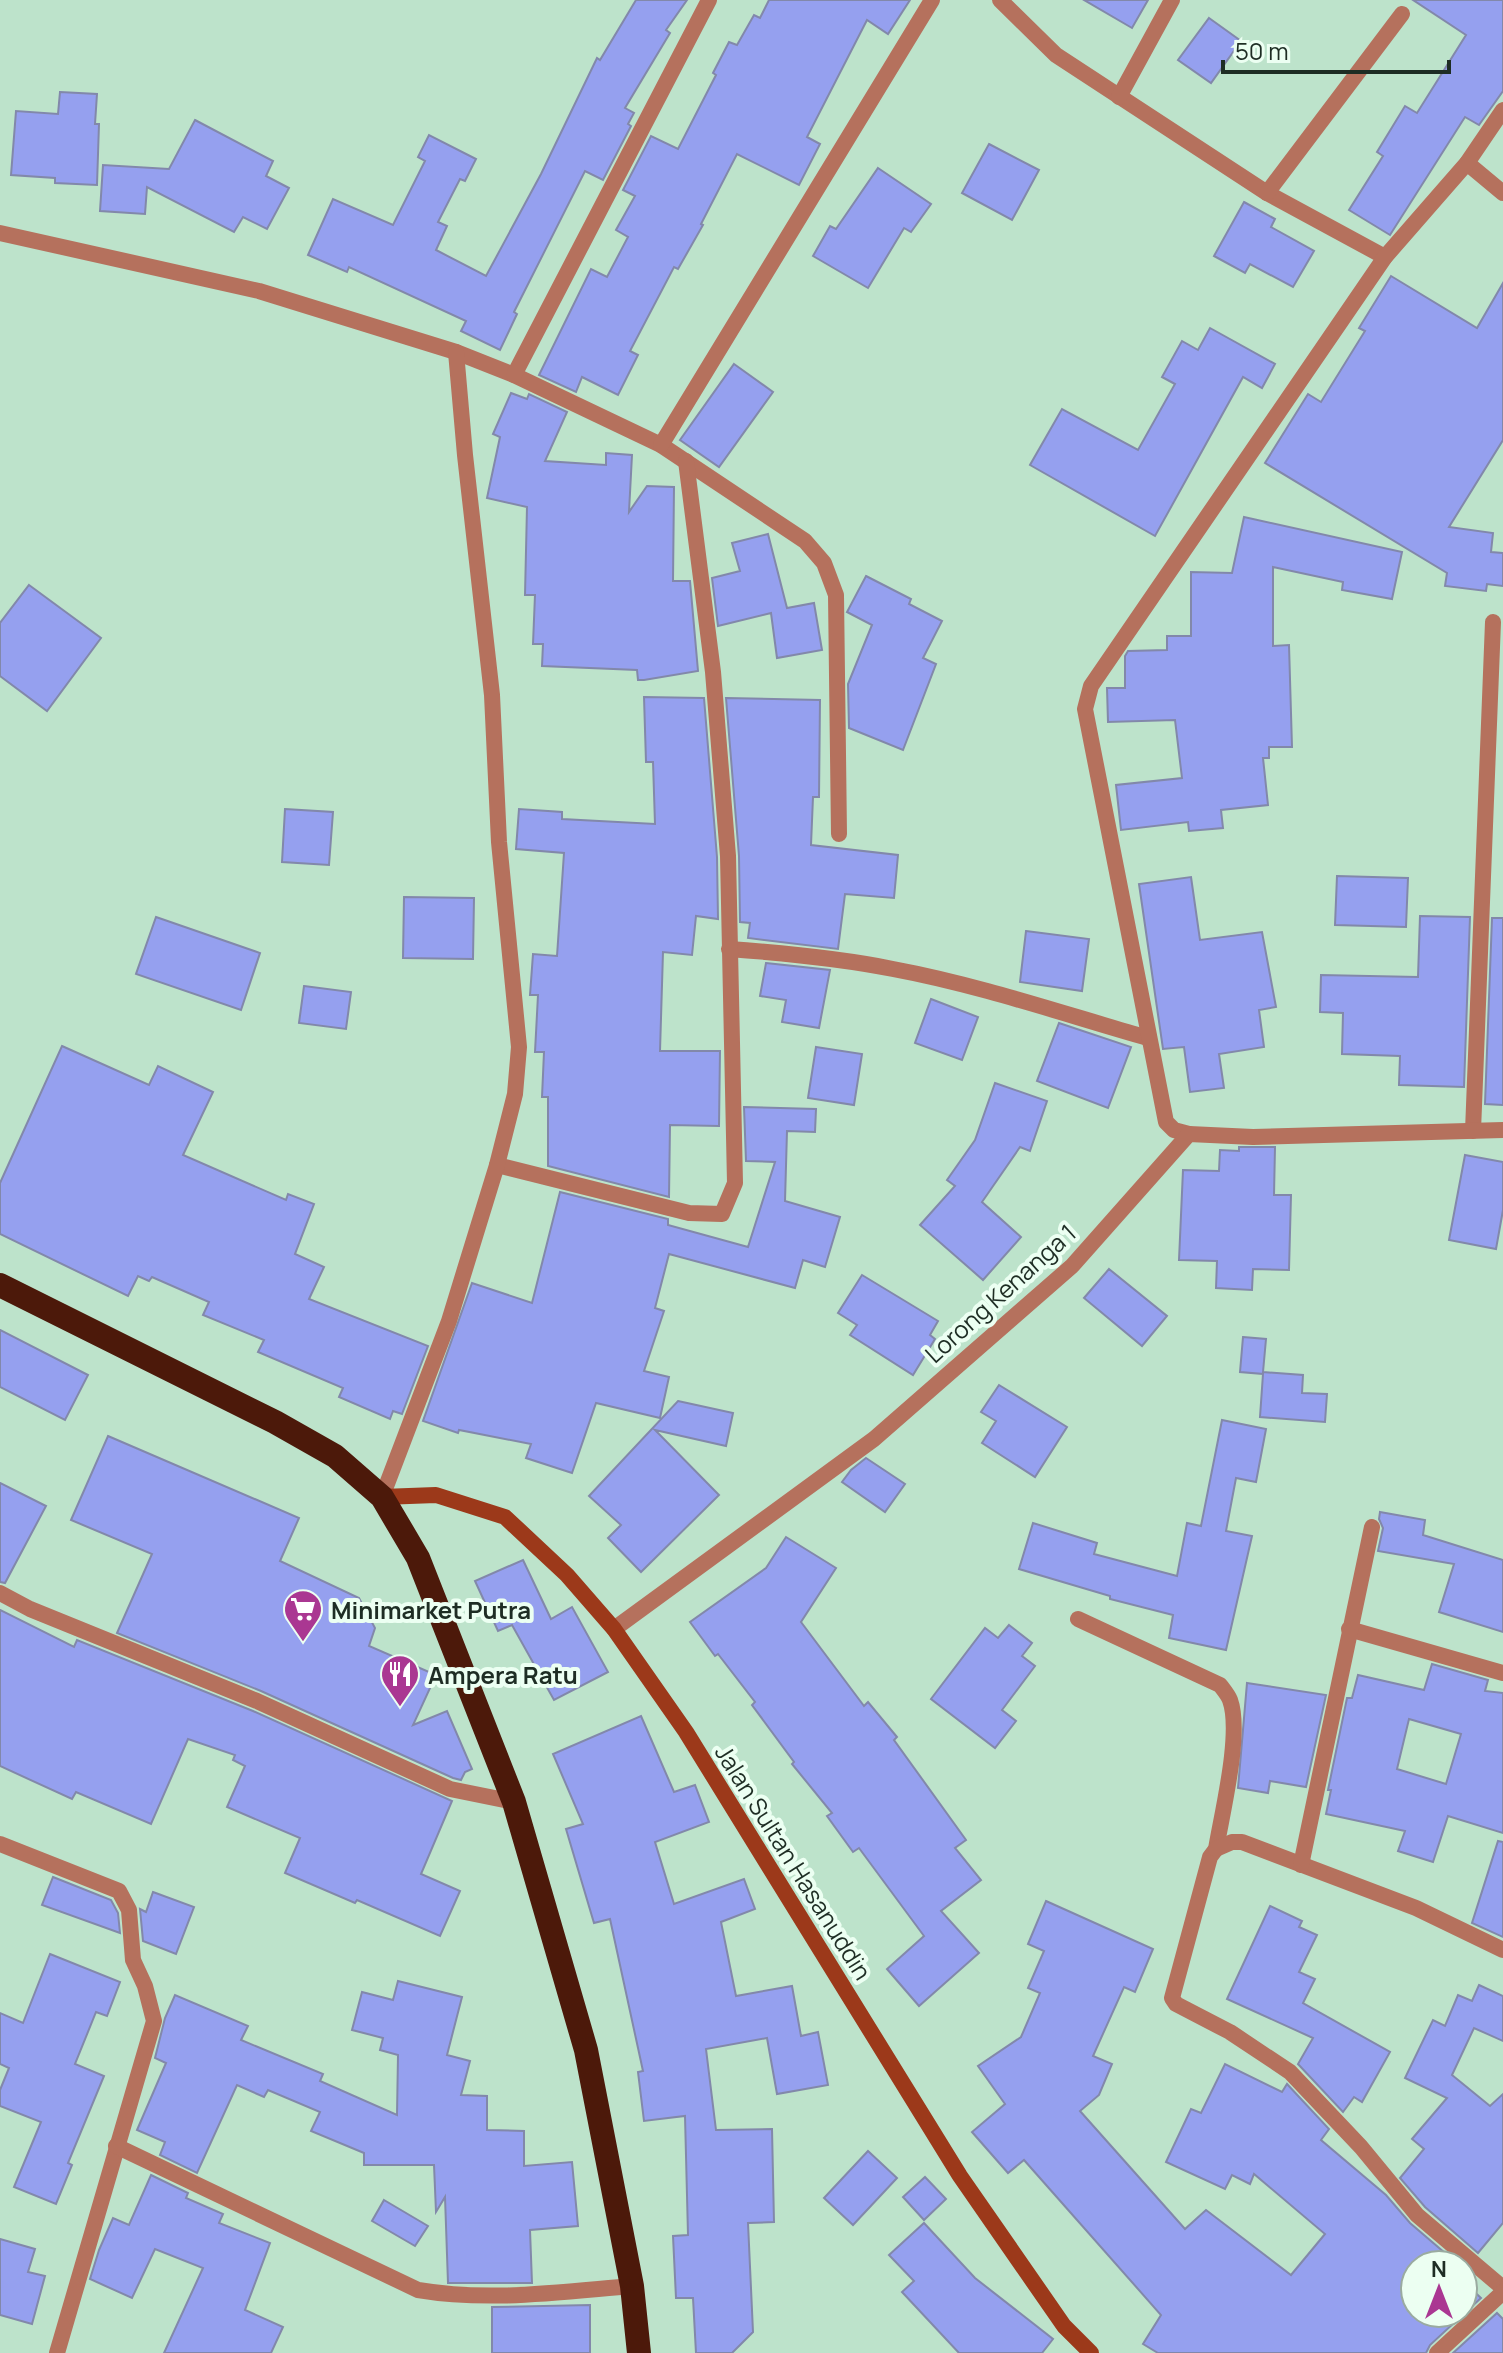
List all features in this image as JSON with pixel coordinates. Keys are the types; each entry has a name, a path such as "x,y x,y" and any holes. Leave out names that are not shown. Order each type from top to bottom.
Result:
{"highway":[{"path":"0,1285 275,1422 335,1456 382,1497 418,1558 514,1802 586,2050 632,2286 639,2353"}],"street":[{"path":"514,375 709,0"},
{"path":"661,445 932,0"},
{"path":"1000,0 1056,55 1267,193 1385,257"},
{"path":"1119,97 1172,0"},
{"path":"1267,193 1402,14"},
{"path":"1503,110 1467,163 1385,257 1091,686 1085,709 1166,1122 1174,1130 1189,1134 1253,1137 1503,1130"},
{"path":"1467,163 1503,193"},
{"path":"0,233 259,291 456,352 514,375 661,445 805,541 824,563 836,595 839,834"},
{"path":"382,1497 449,1321 497,1165 515,1094 519,1047 499,842 492,695 456,352"},
{"path":"497,1165 670,1210 722,1214 735,1183 728,856 714,687 686,461"},
{"path":"1473,1131 1493,622"},
{"path":"729,949 818,957 894,969 1148,1038"},
{"name":"Lorong Kenanga 1","path":"614,1629 874,1439 1072,1266 1189,1134"},
{"name":"Jalan Sultan Hasanuddin","path":"382,1497 436,1495 505,1517 567,1575 614,1629 686,1732 960,2176 1064,2326 1091,2353"},
{"path":"1301,1865 1372,1527"},
{"path":"0,1593 30,1609 257,1701 450,1789 514,1802"},
{"path":"1078,1619 1220,1685 1230,1699 1232,1749 1216,1849 1210,1857 1172,1998 1176,2004 1230,2032 1290,2072 1361,2147 1417,2215 1503,2290 1437,2353"},
{"path":"1349,1629 1503,1673"},
{"path":"1216,1849 1232,1842 1242,1842 1416,1908 1503,1950"},
{"path":"0,1844 119,1891 129,1910 133,1960 145,1986 154,2021 57,2353"},
{"path":"116,2146 418,2290 459,2297 533,2295 632,2286"}],"building":[{"path":"636,0 687,0 666,30 670,33 625,108 634,113 628,124 631,126 603,180 585,171 514,312 517,314 500,350 461,331 466,321 349,267 347,272 308,255 333,199 393,225 425,161 418,157 429,135 476,159 465,181 460,179 438,222 447,226 436,250 486,276 541,174 597,58 600,60"},
{"path":"769,0 910,0 888,34 867,20 807,137 820,144 799,185 737,154 703,225 678,269 674,267 630,351 638,355 618,395 582,377 576,392 539,375 591,269 607,277 628,237 616,230 635,196 623,190 651,136 678,149 716,75 713,73 729,42 737,45 754,15 760,18"},
{"path":"1084,0 1148,0 1132,28"},
{"path":"1413,0 1503,0 1503,91 1479,125 1465,117 1390,235 1349,210 1383,156 1377,152 1405,106 1417,113 1466,35"},
{"path":"1209,18 1241,41 1211,83 1178,60"},
{"path":"60,92 97,94 97,185 55,183 55,178 11,175 16,111 58,114"},
{"path":"195,120 273,161 266,176 289,188 267,229 243,217 234,232 147,187 145,214 100,211 103,165 169,169"},
{"path":"989,144 1039,170 1012,220 962,193"},
{"path":"878,168 931,204 911,232 904,228 868,288 813,256 830,226 836,229"},
{"path":"1244,202 1275,219 1271,227 1314,251 1293,287 1250,264 1245,273 1214,256"},
{"path":"1391,276 1477,328 1503,283 1503,440 1449,527 1493,533 1491,552 1503,553 1503,586 1487,584 1486,591 1445,586 1447,573 1265,463 1308,394 1321,402 1365,331 1359,328"},
{"path":"1210,328 1275,364 1262,388 1243,377 1155,536 1030,465 1062,409 1138,450 1175,384 1162,377 1182,341 1198,350"},
{"path":"734,364 773,392 719,467 680,440"},
{"path":"511,393 527,399 529,394 567,412 545,461 606,465 606,453 632,455 629,512 647,486 674,487 673,581 690,581 698,671 638,680 637,670 542,666 543,644 533,644 535,595 525,595 527,507 487,498 500,437 493,434"},
{"path":"1244,517 1402,552 1392,599 1342,590 1343,582 1273,567 1273,646 1289,645 1292,747 1269,747 1269,758 1263,758 1268,805 1221,810 1223,828 1189,831 1188,822 1121,830 1116,785 1182,778 1175,720 1108,722 1107,688 1125,688 1125,656 1128,651 1167,650 1167,636 1191,636 1191,572 1232,573"},
{"path":"768,534 787,608 814,603 822,650 777,658 771,613 718,626 712,578 740,571 732,543"},
{"path":"866,576 911,599 909,604 942,621 923,658 936,664 903,750 849,728 848,684 872,625 847,612"},
{"path":"29,585 101,638 47,711 0,676 0,623"},
{"path":"644,697 704,698 717,857 718,919 696,916 692,955 663,952 660,1051 720,1051 719,1126 670,1125 669,1197 548,1166 548,1097 542,1097 544,1052 535,1052 538,995 530,995 533,954 557,956 564,853 516,849 519,809 562,812 562,819 655,824 653,762 646,762"},
{"path":"726,698 820,700 819,797 813,797 811,845 898,855 894,898 845,894 838,949 748,938 750,923 740,922 739,856"},
{"path":"285,809 333,812 329,865 282,862"},
{"path":"1337,876 1408,878 1406,927 1335,925"},
{"path":"1191,877 1200,940 1262,932 1276,1007 1259,1010 1264,1047 1219,1054 1224,1088 1190,1092 1184,1047 1163,1049 1139,884"},
{"path":"404,897 474,898 473,959 403,958"},
{"path":"1420,916 1470,917 1464,1087 1399,1085 1400,1056 1342,1054 1343,1013 1320,1012 1321,975 1418,977"},
{"path":"156,917 260,953 241,1010 136,974"},
{"path":"1492,918 1503,918 1503,1105 1485,1104"},
{"path":"1026,931 1089,939 1082,991 1020,982"},
{"path":"766,963 830,970 819,1028 782,1022 786,1000 760,996"},
{"path":"304,986 351,992 346,1029 299,1023"},
{"path":"931,999 978,1017 962,1060 915,1043"},
{"path":"1059,1023 1131,1047 1108,1108 1037,1081"},
{"path":"62,1046 149,1085 158,1066 213,1092 183,1155 286,1200 288,1194 314,1204 295,1254 324,1267 309,1299 428,1346 402,1414 393,1411 390,1419 339,1397 343,1388 258,1352 264,1340 203,1315 209,1302 152,1277 149,1281 138,1276 128,1296 0,1234 0,1183"},
{"path":"816,1047 862,1054 854,1105 808,1098"},
{"path":"995,1083 1047,1101 1030,1151 1020,1147 982,1202 1021,1237 983,1280 920,1225 955,1186 947,1180 975,1140"},
{"path":"744,1107 816,1109 815,1132 787,1131 785,1201 840,1217 825,1267 803,1260 795,1288 669,1254 655,1308 664,1311 644,1371 669,1377 660,1418 596,1403 572,1473 526,1458 531,1444 459,1430 458,1433 423,1421 472,1283 532,1303 560,1192 668,1219 668,1225 748,1247 775,1162 746,1161"},
{"path":"1239,1147 1275,1147 1274,1195 1291,1195 1289,1270 1253,1269 1252,1290 1216,1288 1217,1261 1179,1260 1183,1170 1219,1171 1220,1150 1239,1151"},
{"path":"1465,1155 1503,1162 1503,1210 1496,1249 1449,1240"},
{"path":"1109,1269 1167,1316 1142,1346 1084,1298"},
{"path":"862,1275 938,1321 930,1335 935,1339 913,1375 850,1335 857,1325 838,1313"},
{"path":"0,1330 88,1375 65,1420 0,1387"},
{"path":"1243,1337 1266,1339 1263,1372 1303,1375 1302,1393 1327,1394 1325,1422 1260,1417 1263,1374 1240,1372"},
{"path":"999,1385 1067,1427 1035,1477 982,1443 996,1421 981,1412"},
{"path":"678,1401 733,1413 726,1446 655,1430 719,1495 641,1572 608,1538 621,1525 589,1496"},
{"path":"1222,1420 1266,1429 1256,1482 1236,1478 1226,1531 1252,1536 1226,1650 1169,1638 1173,1615 1110,1599 1110,1596 1019,1569 1033,1523 1097,1543 1094,1554 1177,1576 1187,1523 1201,1526"},
{"path":"108,1436 299,1518 280,1561 359,1598 375,1628 369,1646 436,1675 413,1725 447,1711 472,1769 465,1772 461,1780 453,1778 261,1691 117,1633 152,1554 71,1520"},
{"path":"866,1458 905,1484 885,1512 842,1482"},
{"path":"0,1483 46,1506 5,1583 0,1582"},
{"path":"1380,1512 1425,1520 1423,1535 1503,1560 1503,1632 1439,1612 1454,1564 1378,1551 1383,1528"},
{"path":"786,1537 836,1568 801,1622 864,1706 868,1702 897,1737 894,1740 966,1840 955,1848 981,1880 941,1911 979,1953 919,2006 887,1969 924,1936 859,1848 853,1852 827,1816 832,1813 792,1764 794,1762 752,1705 755,1702 690,1622 766,1568"},
{"path":"523,1560 551,1619 572,1607 608,1672 554,1700 512,1625 498,1631 475,1581"},
{"path":"0,1610 74,1647 77,1640 253,1711 452,1801 421,1874 460,1891 440,1936 285,1873 300,1838 227,1807 245,1766 233,1760 235,1755 188,1739 151,1824 76,1792 72,1799 0,1766"},
{"path":"1009,1625 1032,1643 1022,1656 1035,1666 1002,1710 1016,1721 995,1748 931,1699 985,1628 998,1638"},
{"path":"1432,1664 1488,1680 1485,1691 1503,1693 1503,1833 1448,1816 1433,1862 1398,1851 1405,1831 1326,1814 1347,1698 1352,1698 1358,1675 1424,1690","holes":["1409,1719 1461,1734 1446,1784 1397,1769"]},
{"path":"1247,1683 1326,1695 1306,1787 1270,1781 1268,1793 1238,1788"},
{"path":"641,1716 674,1792 695,1785 709,1822 655,1842 674,1904 744,1879 755,1909 721,1922 736,1996 792,1986 801,2036 818,2032 828,2085 777,2094 767,2038 706,2049 716,2130 772,2129 774,2222 748,2223 753,2332 732,2353 696,2353 693,2298 676,2298 673,2236 688,2235 685,2116 644,2121 638,2072 643,2071 610,1919 594,1923 566,1829 583,1824 553,1754"},
{"path":"1498,1841 1503,1842 1503,1937 1472,1923"},
{"path":"53,1877 111,1900 118,1913 120,1933 42,1905"},
{"path":"153,1892 194,1907 176,1954 143,1941 140,1909 146,1912"},
{"path":"1046,1901 1153,1949 1135,1992 1124,1987 1093,2056 1112,2064 1099,2095 1080,2111 1185,2229 1206,2210 1291,2275 1325,2234 1254,2174 1250,2184 1232,2175 1225,2189 1166,2162 1191,2109 1201,2113 1225,2064 1282,2092 1287,2084 1329,2129 1321,2140 1386,2195 1410,2223 1440,2249 1399,2249 1399,2329 1447,2329 1426,2353 1158,2353 1143,2344 1161,2315 1024,2160 1008,2173 972,2132 1005,2104 978,2066 1021,2037 1040,1993 1028,1988 1044,1951 1028,1944"},
{"path":"1270,1906 1302,1921 1299,1927 1317,1935 1299,1972 1315,1979 1303,2003 1390,2052 1362,2102 1354,2097 1343,2112 1298,2064 1313,2038 1227,1999"},
{"path":"50,1954 120,1982 107,2016 96,2012 75,2064 104,2076 68,2163 72,2165 56,2204 14,2187 41,2122 0,2106 0,2090 9,2068 0,2064 0,2013 23,2023"},
{"path":"398,1981 462,1997 447,2055 470,2061 461,2095 487,2096 487,2130 524,2131 524,2166 572,2162 578,2226 530,2230 532,2283 448,2283 445,2197 436,2212 434,2165 364,2165 364,2153 311,2131 320,2112 268,2090 264,2097 237,2085 197,2173 160,2155 165,2142 137,2130 166,2063 155,2058 165,2018 175,1995 248,2026 241,2040 323,2074 320,2081 397,2115 398,2055 380,2050 383,2038 352,2030 362,1992 393,2000"},
{"path":"1479,1985 1503,1996 1503,2041 1474,2028 1452,2075 1490,2106 1503,2094 1503,2223 1479,2252 1425,2207 1400,2178 1424,2149 1412,2139 1447,2098 1405,2078 1433,2020 1445,2026 1458,1995 1472,2001"},
{"path":"868,2151 897,2178 853,2225 824,2198"},
{"path":"151,2175 188,2193 186,2198 223,2214 219,2223 270,2243 245,2310 283,2327 271,2353 164,2353 203,2268 155,2249 132,2298 90,2279 113,2218 129,2225"},
{"path":"925,2177 946,2199 924,2220 903,2197"},
{"path":"384,2200 428,2226 415,2246 372,2221"},
{"path":"924,2223 975,2278 1053,2339 1042,2353 959,2353 902,2292 914,2281 889,2255"},
{"path":"0,2239 35,2249 28,2272 45,2276 32,2324 0,2315"},
{"path":"590,2305 590,2353 492,2353 492,2307"},
{"path":"1497,2313 1503,2319 1503,2353 1453,2353"}],"place":[{"name":"Minimarket Putra","path":"303,1643"},
{"name":"Ampera Ratu","path":"400,1708"}]}
